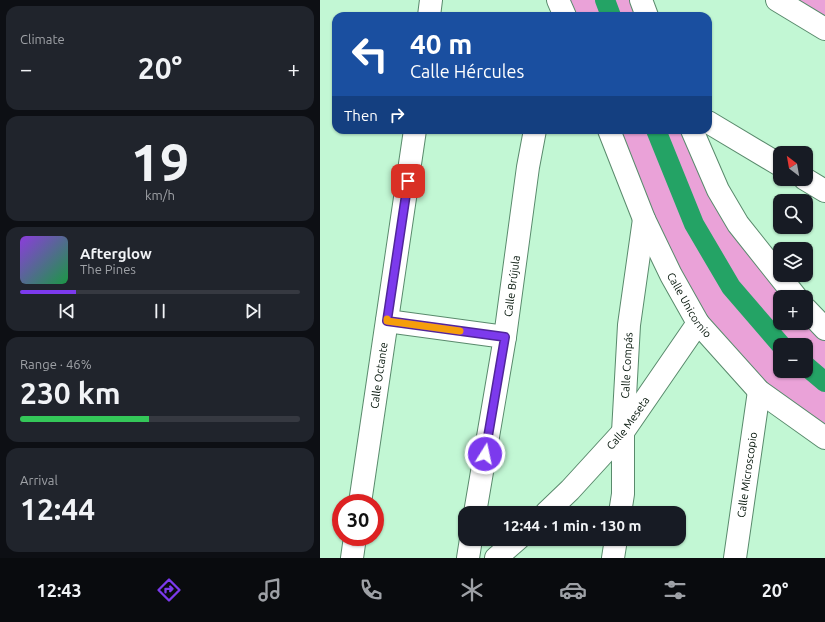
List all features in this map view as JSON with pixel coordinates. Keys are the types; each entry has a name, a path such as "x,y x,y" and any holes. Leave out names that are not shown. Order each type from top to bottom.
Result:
{"street":[{"path":"430,12 431,0"},
{"path":"641,0 646,12"},
{"path":"777,0 825,29"},
{"path":"712,124 773,160"},
{"name":"Calle Octante","path":"361,494 414,134"},
{"name":"Calle Brújula","path":"476,506 505,337 528,167 535,134"},
{"name":"Calle Unicornio","path":"611,134 644,219 671,275 698,323 759,391 825,438"},
{"path":"694,134 718,190 738,224 790,290"},
{"path":"813,184 825,191"},
{"name":"Calle Compás","path":"621,506 623,494 624,432 629,325 644,219"},
{"path":"813,316 825,329"},
{"path":"387,321 505,337"},
{"name":"Calle Meseta","path":"553,506 624,432 698,323"},
{"name":"Calle Microscopio","path":"735,558 759,391"},
{"path":"352,558 354,546"},
{"path":"468,558 470,546"},
{"path":"499,557 511,546"},
{"path":"613,558 615,546"}],"shaded area":[{"path":"558,0 641,0 646,12 563,12"},
{"path":"780,0 825,0 825,27"},
{"path":"611,134 694,134 773,260 773,282 787,282 792,290 773,290 773,330 813,330 813,325 825,329 825,438 698,323"}],"waterway":[{"path":"605,0 610,12"},
{"path":"658,134 694,224 731,287 775,338"},
{"path":"813,372 825,382"}],"slow traffic":[{"path":"387,319 387,321 460,331"}],"route":[{"path":"408,181 387,321 505,337 485,454"}]}
